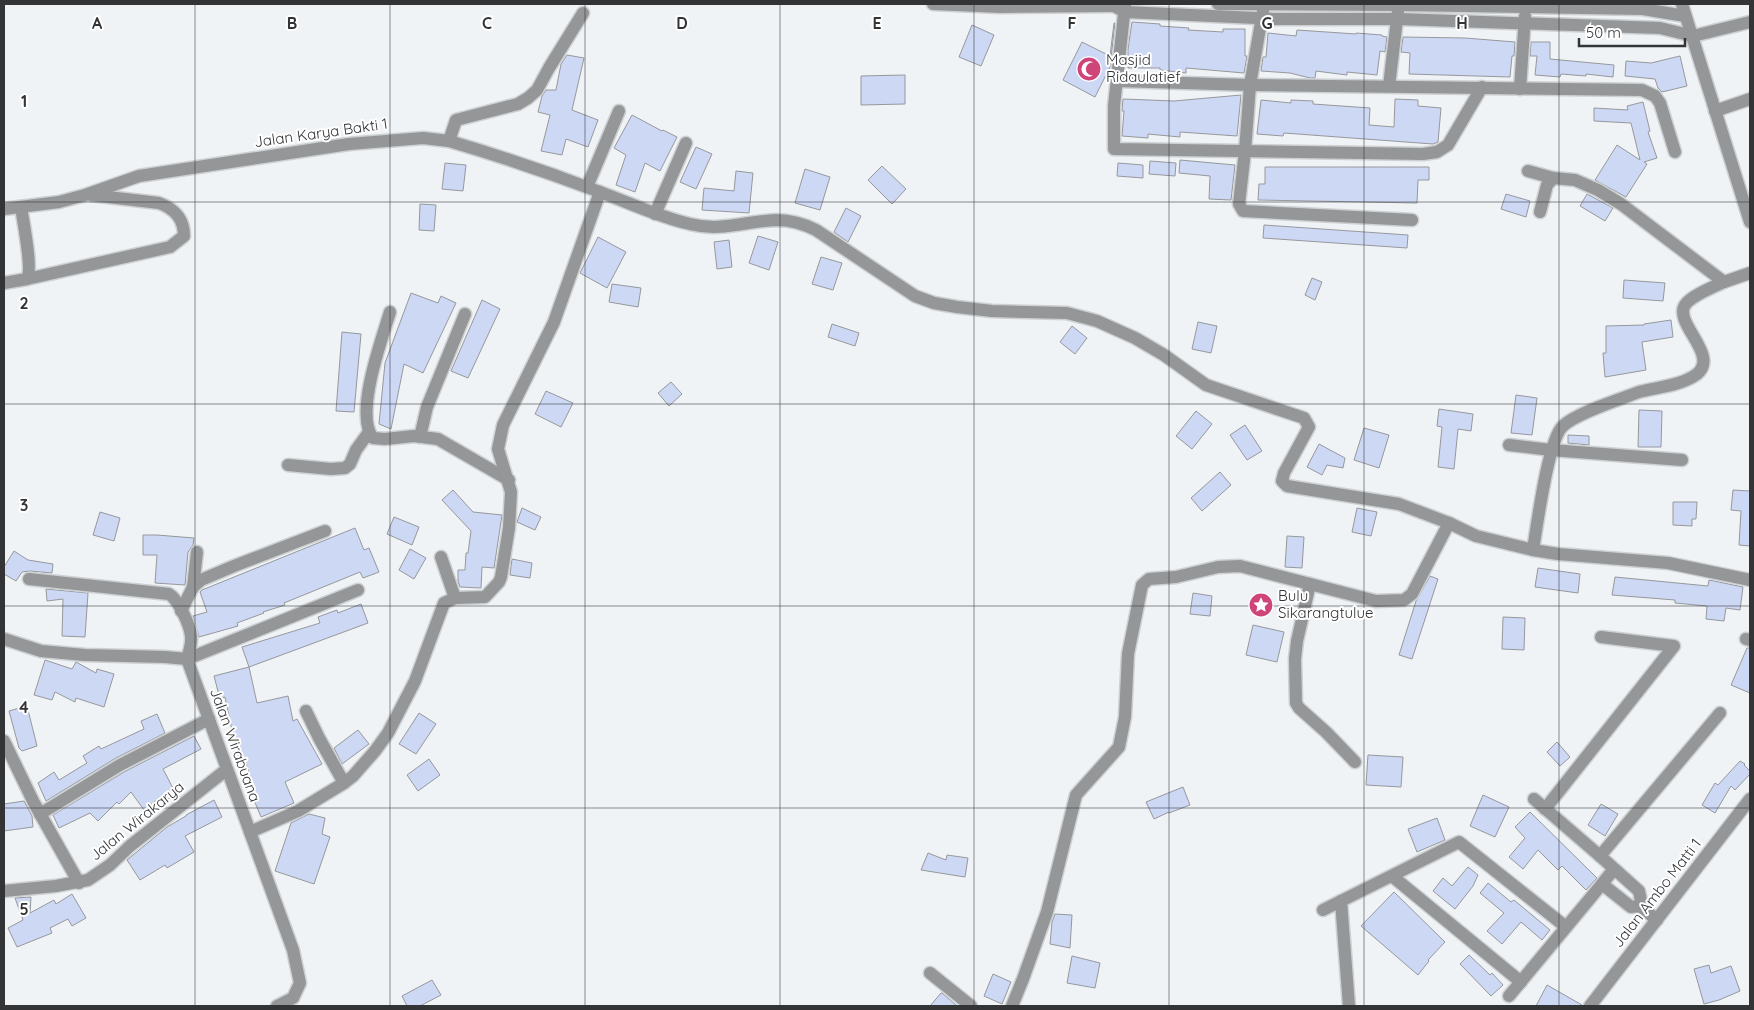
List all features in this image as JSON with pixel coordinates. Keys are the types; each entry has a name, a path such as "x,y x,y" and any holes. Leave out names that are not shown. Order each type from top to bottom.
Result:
{"street":[{"path":"933,4 1121,6 1262,18 1596,24 1660,28 1693,36 1750,22"},
{"path":"1218,4 1526,5 1684,10 1750,222"},
{"path":"1265,4 1250,85 1245,150 1238,204 1243,211 1412,220"},
{"path":"1389,86 1399,4"},
{"path":"1462,21 1463,5"},
{"path":"1520,89 1526,5"},
{"path":"1121,6 1114,106 1114,149 1423,154 1437,152 1448,145 1482,87"},
{"path":"449,141 456,120 518,104 537,90 583,13"},
{"path":"1117,81 1250,85 1642,90 1655,96 1660,103 1675,152"},
{"path":"1715,111 1750,99"},
{"path":"587,188 619,111"},
{"name":"Jalan Karya Bakti 1","path":"4,209 59,202 86,195 139,176 348,144 423,138 449,141 600,192 655,214 692,225 716,228 776,220 792,221 816,230 915,296 934,303 992,311 1067,313 1097,321 1157,350 1206,385 1304,418 1309,427 1284,473 1282,481 1287,486 1399,504 1449,523"},
{"path":"655,214 686,143"},
{"path":"1528,171 1553,178 1575,180 1598,190 1621,204 1724,282"},
{"path":"1540,212 1547,185 1553,178"},
{"path":"250,832 298,811 353,776 375,751 388,732 415,681 444,603 454,598 485,597 502,577 512,504 509,480 498,449 503,425 554,322 600,192"},
{"path":"4,283 170,248 184,236 181,220 168,206 159,203 86,195"},
{"path":"21,207 30,271 27,279"},
{"path":"1532,550 1551,450 1558,432 1572,419 1618,400 1653,388 1679,382 1696,374 1702,368 1704,360 1698,343 1684,316 1685,304 1724,282 1750,274"},
{"path":"390,312 369,384 369,432 373,438 420,437 438,439 509,480"},
{"path":"420,437 427,407 465,314"},
{"path":"288,465 331,469 345,468 350,464 356,450 369,432"},
{"path":"1509,445 1682,460"},
{"path":"1012,1006 1047,912 1076,795 1119,748 1124,717 1128,654 1142,585 1149,579 1181,576 1227,566 1251,568 1376,601 1404,600 1412,594 1449,523 1476,536 1532,550 1558,554 1668,563 1750,580"},
{"path":"181,611 194,587 201,580 325,531"},
{"path":"194,587 197,552"},
{"path":"441,556 454,598"},
{"path":"29,579 169,594 177,601 191,637 186,660"},
{"path":"1310,584 1297,641 1295,658 1296,703 1355,762"},
{"path":"4,639 41,651 85,655 165,656 186,660 358,590"},
{"path":"1546,809 1674,646 1601,637"},
{"name":"Jalan Wirabuana","path":"186,660 290,938 300,983 294,998 277,1006"},
{"path":"306,711 344,783"},
{"path":"1600,856 1720,713"},
{"path":"40,814 120,765 209,719"},
{"path":"4,741 40,814 79,882"},
{"name":"Jalan Wirakarya","path":"4,891 88,880 110,865 130,846 226,770"},
{"path":"1534,799 1639,891 1640,906"},
{"name":"Jalan Ambo Matti 1","path":"1590,1006 1750,799"},
{"path":"1323,910 1459,842 1566,927"},
{"path":"1509,996 1614,869"},
{"path":"1392,876 1520,982"},
{"path":"1602,884 1631,907 1640,906 1656,920"},
{"path":"1341,901 1349,1006"},
{"path":"930,972 971,1006"}],"building":[{"path":"1132,22 1189,28 1188,30 1223,32 1223,29 1245,29 1245,56 1247,56 1244,73 1186,68 1186,73 1160,70 1160,68 1128,68 1128,49"},
{"name":"Masjid Ridaulatief","path":"1114,23 1110,67 1095,97 1063,80 1082,42 1110,56"},
{"path":"972,25 994,35 981,66 959,57"},
{"path":"1297,30 1382,35 1387,37 1385,52 1380,51 1377,75 1347,72 1347,75 1316,71 1315,78 1310,78 1290,73 1261,71 1263,57 1266,57 1268,33 1296,36"},
{"path":"1403,37 1465,38 1515,42 1510,77 1409,74 1410,53 1401,52"},
{"path":"1531,42 1550,42 1550,59 1614,65 1613,77 1586,74 1586,76 1561,74 1560,77 1535,75 1537,56 1530,56"},
{"path":"567,55 584,58 572,110 598,120 588,147 566,139 562,155 541,151 550,115 538,112 542,96 546,90 556,90 561,64"},
{"path":"1680,56 1687,86 1662,92 1658,88 1655,79 1625,76 1626,61 1651,63"},
{"path":"905,75 905,104 861,105 861,76"},
{"path":"1241,95 1237,136 1180,132 1180,137 1148,134 1148,138 1122,136 1123,99 1174,101"},
{"path":"1395,99 1418,100 1418,106 1441,108 1438,142 1433,144 1284,133 1283,136 1257,134 1261,100 1291,103 1291,100 1313,101 1313,104 1370,108 1369,125 1394,127"},
{"path":"1643,102 1650,131 1648,132 1657,158 1644,162 1647,164 1626,197 1595,180 1617,145 1640,160 1631,123 1594,121 1594,108 1628,110 1627,106"},
{"path":"632,115 677,137 660,171 645,163 635,192 616,185 626,155 614,148"},
{"path":"696,147 712,154 696,189 680,182"},
{"path":"1180,160 1235,165 1231,200 1209,199 1210,176 1179,173"},
{"path":"1150,161 1176,163 1175,176 1149,174"},
{"path":"445,163 466,165 463,191 442,189"},
{"path":"1118,163 1143,165 1143,178 1117,176"},
{"path":"882,166 906,189 892,204 868,180"},
{"path":"1265,167 1429,167 1429,180 1418,180 1417,203 1258,200 1259,184 1265,184"},
{"path":"805,169 830,177 820,210 795,203"},
{"path":"736,171 753,173 749,213 702,210 704,188 734,191"},
{"path":"1506,194 1530,201 1526,217 1501,209"},
{"path":"1587,194 1613,208 1605,221 1580,206"},
{"path":"420,204 436,205 434,231 419,230"},
{"path":"846,208 861,216 848,242 834,232"},
{"path":"1264,225 1408,235 1407,248 1263,238"},
{"path":"758,236 778,242 769,270 749,263"},
{"path":"598,237 626,252 607,288 580,273"},
{"path":"729,240 732,267 717,269 714,242"},
{"path":"821,257 842,263 833,290 812,284"},
{"path":"1312,278 1322,282 1315,300 1305,295"},
{"path":"1624,280 1665,283 1663,301 1623,298"},
{"path":"612,284 641,288 638,307 609,302"},
{"path":"411,293 438,303 441,296 456,303 423,373 404,364 391,429 379,424 385,363"},
{"path":"482,300 500,309 468,378 451,371"},
{"path":"1671,320 1673,337 1642,342 1646,370 1605,377 1603,353 1606,353 1606,326 1644,325"},
{"path":"1198,322 1217,326 1211,353 1192,349"},
{"path":"832,324 859,333 855,346 828,337"},
{"path":"1072,326 1087,338 1075,354 1060,342"},
{"path":"342,332 361,334 354,412 336,411"},
{"path":"671,382 682,394 669,406 658,393"},
{"path":"546,391 573,403 561,427 535,414"},
{"path":"1516,395 1537,398 1532,435 1511,433"},
{"path":"1439,409 1473,414 1471,431 1458,429 1454,469 1438,467 1442,427 1437,426"},
{"path":"1639,410 1662,411 1661,447 1638,447"},
{"path":"1196,411 1212,424 1192,449 1176,436"},
{"path":"1245,425 1262,451 1247,460 1230,435"},
{"path":"1364,428 1389,435 1379,468 1354,460"},
{"path":"1568,435 1589,436 1589,445 1568,443"},
{"path":"1319,444 1345,458 1343,468 1327,465 1322,475 1307,467"},
{"path":"1220,472 1231,485 1202,511 1191,498"},
{"path":"453,490 473,512 502,515 494,568 482,567 481,588 460,587 458,581 458,570 465,570 466,553 468,553 471,531 442,500"},
{"path":"1733,490 1750,491 1750,546 1739,545 1741,511 1731,510"},
{"path":"1673,502 1697,502 1696,519 1692,519 1692,526 1673,525"},
{"path":"522,508 541,517 535,530 517,522"},
{"path":"1357,508 1377,512 1371,536 1352,532"},
{"path":"100,512 120,518 114,541 93,535"},
{"path":"394,517 419,527 412,545 387,534"},
{"path":"355,528 364,550 369,548 379,572 363,578 360,572 284,603 285,605 237,623 238,626 199,637 193,616 207,612 200,592 202,590"},
{"path":"143,535 194,538 193,545 188,552 185,585 155,583 157,555 143,555"},
{"path":"1287,536 1304,537 1302,568 1285,567"},
{"path":"410,549 426,558 414,579 399,570"},
{"path":"14,551 28,560 53,564 52,573 22,572 16,581 4,574 4,567"},
{"path":"512,559 532,563 530,578 510,575"},
{"path":"1538,568 1580,574 1578,593 1535,587"},
{"path":"1430,576 1438,579 1412,659 1399,655 1416,601"},
{"path":"1615,577 1708,586 1709,580 1743,587 1740,610 1726,608 1724,621 1706,619 1707,606 1675,603 1675,600 1612,595"},
{"path":"46,589 88,593 85,637 62,636 63,599 47,601"},
{"path":"1193,593 1212,596 1210,616 1190,614"},
{"path":"361,604 368,623 249,667 242,647 320,623 318,617 337,610 338,613"},
{"path":"1503,617 1525,618 1524,650 1502,649"},
{"path":"1253,625 1284,632 1277,662 1246,655"},
{"path":"1747,648 1750,648 1750,693 1731,685"},
{"path":"45,660 72,669 76,662 96,673 97,669 114,674 104,707 76,698 75,702 55,692 52,700 34,695"},
{"path":"249,667 257,703 288,696 293,721 297,719 322,764 285,782 294,803 261,817 254,800 256,799 245,759 241,761 235,745 225,697 220,699 214,676"},
{"path":"27,706 37,746 22,751 19,748 9,711"},
{"path":"419,713 436,724 416,754 399,744"},
{"path":"157,714 165,733 116,758 46,801 38,783 54,772 59,780 87,763 83,756 99,746 101,749 144,729 141,721"},
{"path":"358,730 369,744 342,764 334,748"},
{"path":"194,736 201,749 163,769 176,794 163,802 160,797 144,810 131,792 119,804 117,802 98,821 90,813 59,828 53,815 124,772"},
{"path":"1557,742 1570,757 1560,766 1547,752"},
{"path":"1368,755 1403,757 1401,787 1366,785"},
{"path":"429,759 440,775 418,791 407,775"},
{"path":"1740,761 1745,764 1750,774 1735,790 1731,786 1715,813 1702,805 1715,783 1718,785"},
{"path":"1183,787 1190,805 1154,819 1146,802"},
{"path":"1483,795 1509,807 1495,837 1470,826"},
{"path":"214,800 222,817 185,836 194,852 167,868 165,865 140,880 127,860 167,827"},
{"path":"24,801 32,816 33,827 4,831 4,804"},
{"path":"1601,804 1618,814 1605,836 1588,825"},
{"path":"1530,812 1597,878 1586,890 1562,866 1558,870 1538,850 1523,869 1509,857 1525,838 1515,827"},
{"path":"309,814 325,818 322,834 330,837 314,884 275,871 291,823"},
{"path":"1437,818 1445,840 1417,852 1408,829"},
{"path":"928,853 946,860 947,855 968,858 965,877 921,870"},
{"path":"1468,867 1478,875 1473,886 1455,909 1433,891 1443,878 1452,886"},
{"path":"1488,883 1511,902 1514,900 1550,930 1542,940 1521,922 1502,944 1487,931 1504,913 1480,893"},
{"path":"1394,892 1445,942 1428,960 1418,975 1361,926"},
{"path":"72,894 86,918 72,926 68,919 50,928 52,933 17,947 8,928 23,920 15,898 31,897 30,913 54,900 56,904"},
{"path":"1055,914 1072,915 1070,948 1050,944 1052,922"},
{"path":"1469,955 1490,975 1492,973 1503,985 1491,996 1460,964"},
{"path":"1072,956 1100,963 1095,988 1067,983"},
{"path":"1709,965 1711,973 1731,966 1740,991 1704,1004 1694,969"},
{"path":"993,974 1011,982 1002,1004 984,996"},
{"path":"432,980 441,995 420,1006 407,1006 402,996"},
{"path":"1547,985 1582,1005 1582,1006 1536,1006"},
{"path":"942,993 957,1006 930,1006"}],"place":[{"name":"Masjid Ridaulatief","path":"1089,69"},
{"name":"Bulu Sikarangtulue","path":"1261,605"}]}
